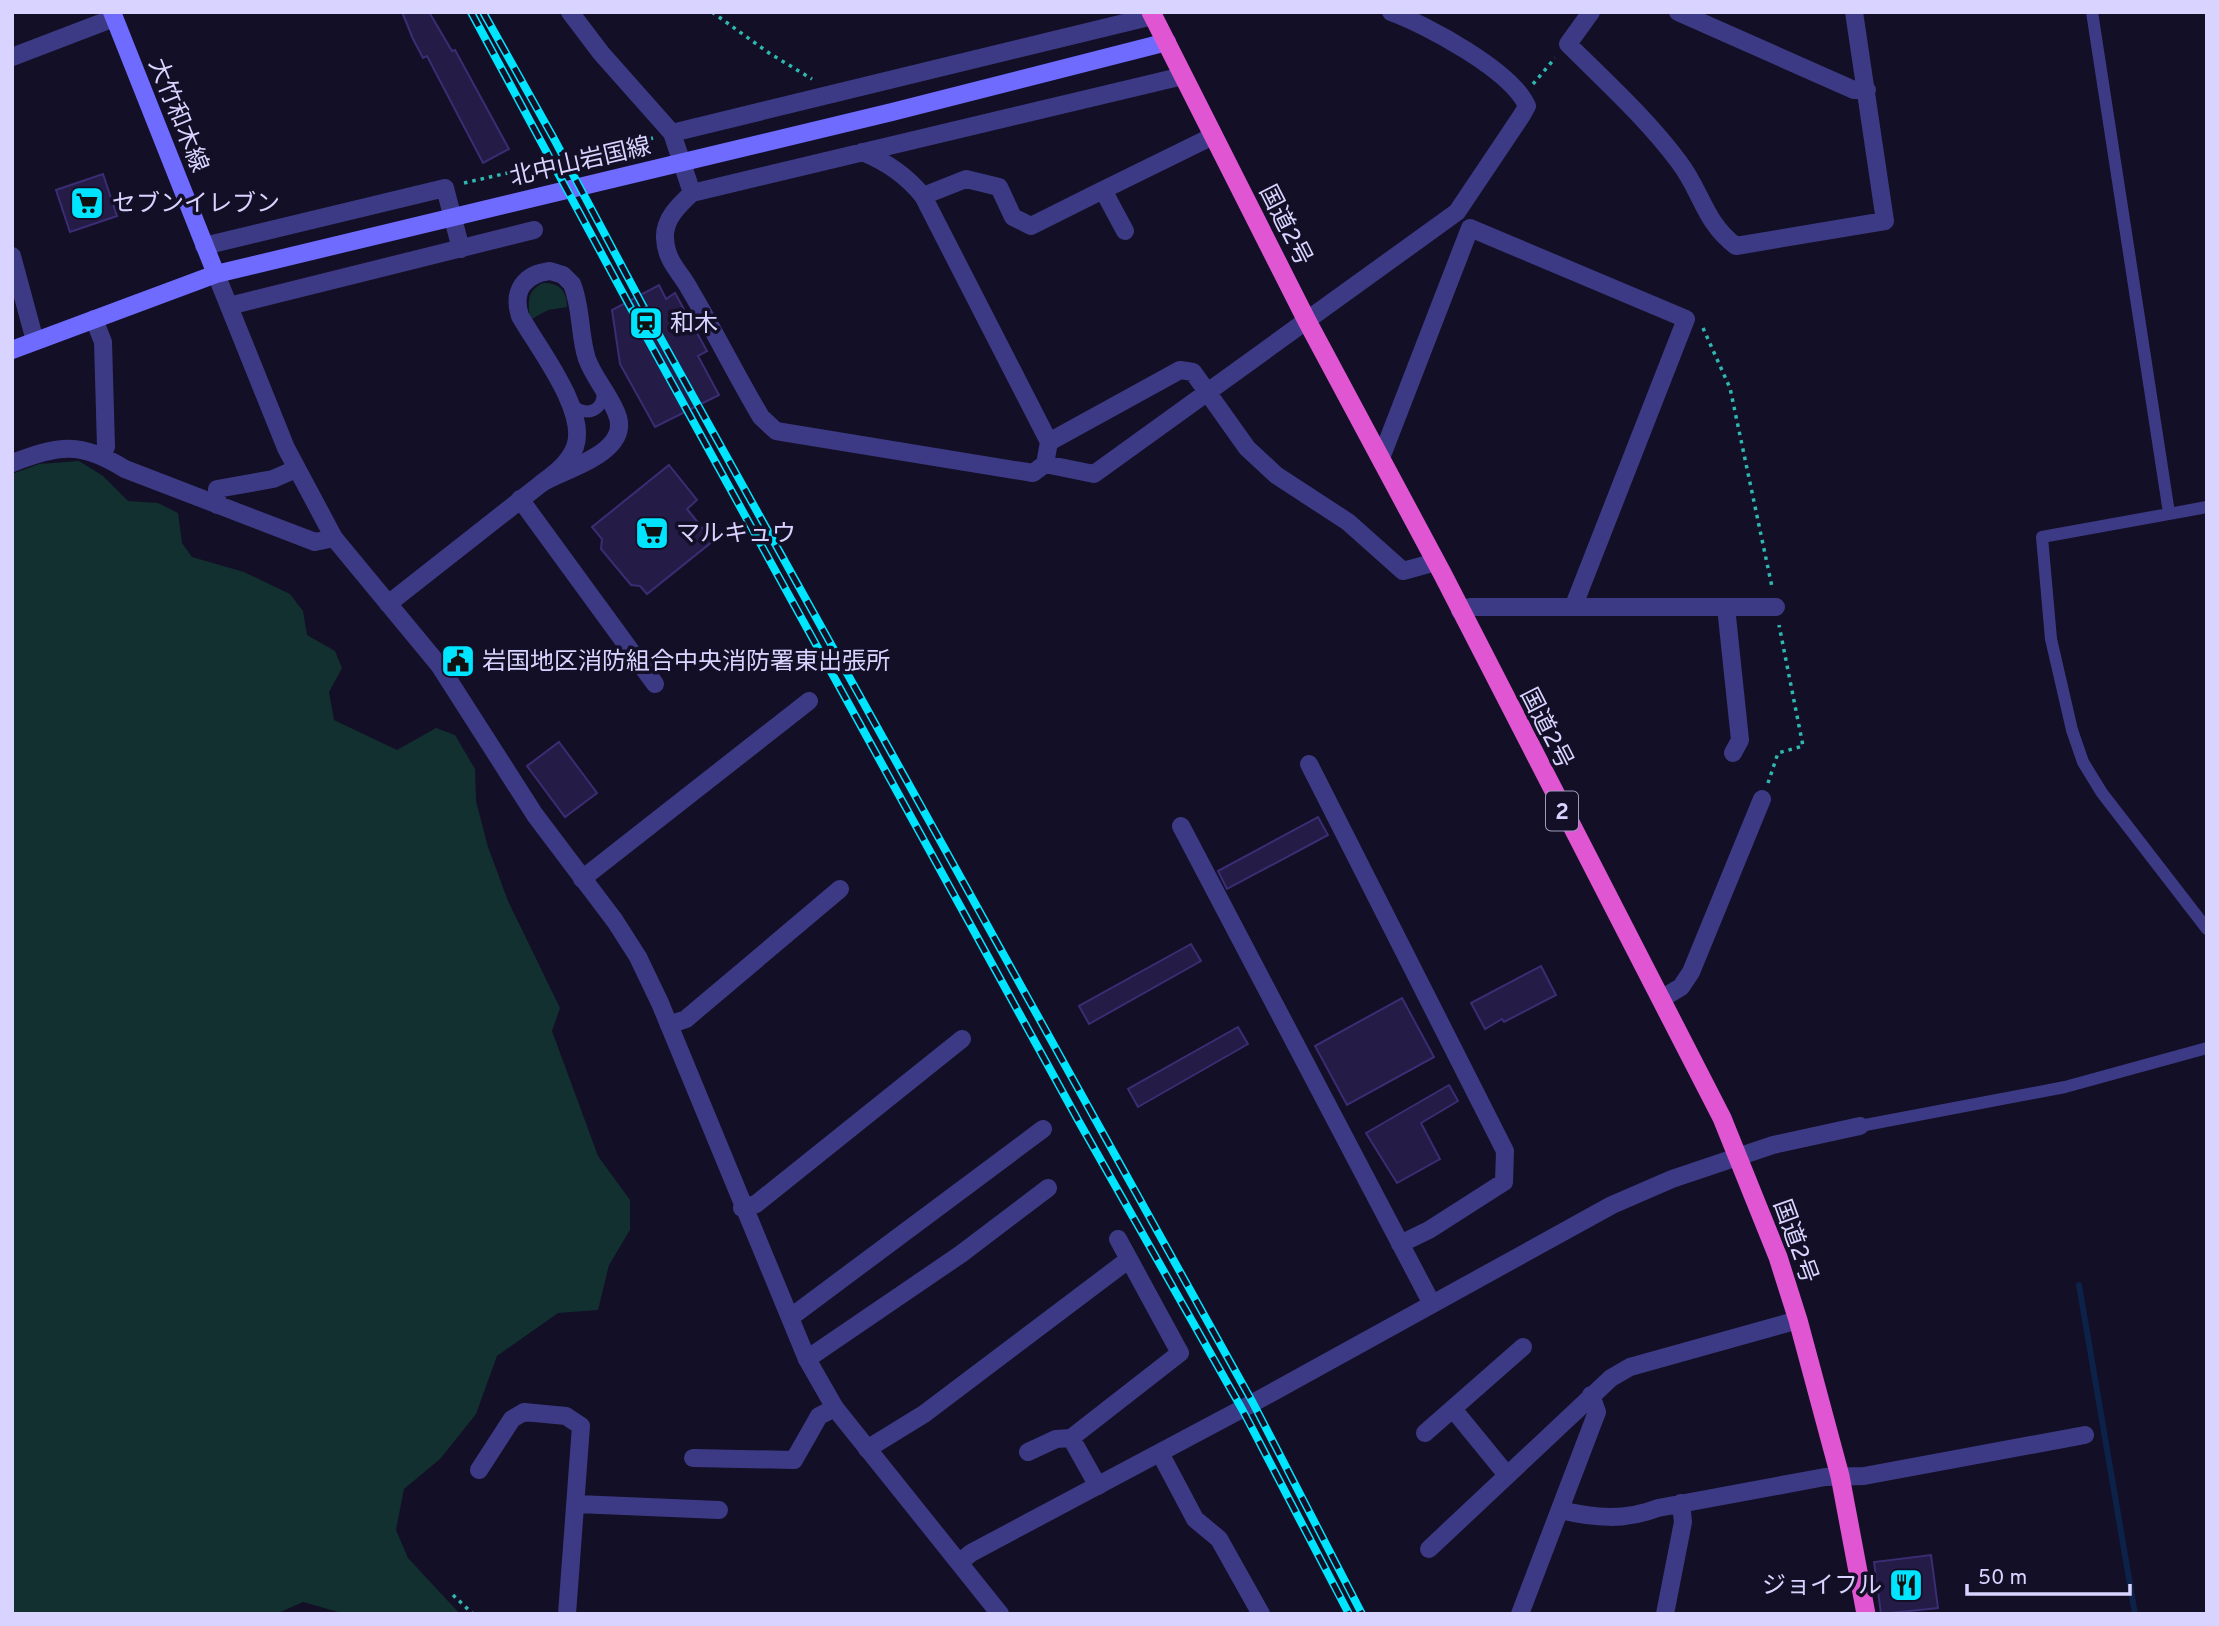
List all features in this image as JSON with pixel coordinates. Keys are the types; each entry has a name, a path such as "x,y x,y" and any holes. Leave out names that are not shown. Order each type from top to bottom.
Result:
{"highway":[{"name":"国道2号","path":"1152,14 1307,321 1436,562 1722,1118 1777,1257 1798,1320 1840,1476 1866,1614"}],"main road":[{"name":"大竹和木線","path":"113,15 216,274"},
{"name":"北中山岩国線","path":"12,350 216,274 892,112 1167,42"}],"street":[{"path":"570,12 601,54 672,133 692,193"},
{"path":"1182,76 692,193 677,206 668,221 665,237 670,263 689,286 761,417 776,431 1032,472 1045,464 1094,474 1457,212 1522,115 1527,106 1523,97 1496,71 1441,37 1391,12"},
{"path":"1591,12 1568,44 1681,164 1718,233 1736,246 1885,221 1854,12"},
{"path":"1678,12 1854,90 1867,90"},
{"path":"672,133 1152,14"},
{"path":"12,57 113,15"},
{"path":"923,196 966,179 999,187 1013,217 1031,226 1213,136"},
{"path":"862,152 883,160 911,181 923,196 1049,442 1045,464"},
{"path":"205,246 445,188 461,248"},
{"path":"1102,190 1125,231"},
{"path":"1381,458 1470,228 1686,319 1576,607"},
{"path":"229,306 534,230"},
{"path":"12,256 35,341"},
{"path":"388,604 542,483 568,460 575,447 578,433 571,404 520,316 516,303 518,290 525,280 537,272 550,271 563,275 572,284 586,356 616,412 620,425 617,438 577,467 542,483"},
{"path":"216,274 296,469 334,538 439,665 535,815 638,957 807,1359 835,1408 1000,1614"},
{"path":"94,319 103,342 106,447 102,454"},
{"path":"1049,442 1180,370 1193,372 1247,447 1276,475 1348,522 1403,571 1436,562"},
{"path":"12,463 66,447 82,447 102,454 124,468 314,542 334,538"},
{"path":"217,505 217,489 273,479 296,469"},
{"path":"520,499 656,684"},
{"path":"1460,611 1470,607 1776,607"},
{"path":"1726,607 1740,740 1733,753"},
{"path":"582,878 808,701"},
{"path":"1308,764 1504,1151 1504,1182 1429,1230 1400,1244"},
{"path":"1661,999 1681,988 1691,972 1762,799"},
{"path":"1181,826 1432,1304"},
{"path":"669,1026 687,1018 840,889"},
{"path":"742,1208 756,1204 962,1039"},
{"path":"960,1562 971,1553 1160,1453 1612,1205 1773,1144 1860,1126"},
{"path":"791,1317 1043,1129"},
{"path":"807,1359 961,1254 1048,1188"},
{"path":"1028,1452 1056,1439 1071,1438 1180,1353 1118,1239"},
{"path":"867,1449 924,1414 1128,1260"},
{"path":"1429,1549 1611,1378 1630,1367 1798,1320"},
{"path":"1426,1433 1524,1347"},
{"path":"1520,1614 1597,1412 1591,1395"},
{"path":"693,1458 794,1460 819,1416 835,1408"},
{"path":"1452,1409 1507,1475"},
{"path":"479,1470 512,1419 524,1412 566,1416 581,1426 567,1614"},
{"path":"1560,1510 1589,1517 1635,1517 1681,1503 1840,1476 1864,1476 2085,1435"},
{"path":"1071,1438 1098,1486"},
{"path":"1160,1453 1195,1519 1219,1539 1261,1614"},
{"path":"1665,1614 1683,1522 1681,1503"},
{"path":"577,1504 719,1510"}],"lane":[{"path":"2092,12 2169,513"},
{"path":"571,404 579,411 590,412 599,407 604,398 602,387"},
{"path":"2207,507 2042,537 2052,639 2072,730 2083,762 2102,793 2207,929"},
{"path":"1860,1126 2065,1087 2207,1048"}],"path":[{"path":"712,12 769,54 806,75 823,88 825,96"},
{"path":"1523,97 1568,44"},
{"path":"577,157 672,133"},
{"path":"445,188 538,166"},
{"path":"1686,319 1701,324 1730,388 1803,746 1777,753 1762,799"},
{"path":"453,1595 473,1614"}],"green space":[{"path":"543,283 554,284 564,292 567,307 548,310 530,320 531,294"},
{"path":"79,461 103,476 128,501 158,503 178,513 182,543 192,557 244,572 290,594 303,611 307,635 335,651 342,668 329,692 334,720 397,750 436,728 455,735 475,769 476,801 488,847 508,901 560,1008 552,1031 598,1156 630,1200 630,1230 609,1265 598,1310 558,1313 497,1356 476,1414 440,1459 404,1489 396,1530 408,1558 460,1614 345,1614 303,1602 276,1614 12,1614 12,474 39,464"}],"building":[{"path":"402,12 429,12 452,51 455,50 509,149 483,163 427,56 423,58"},
{"name":"セブンイレブン","path":"103,174 117,216 70,232 56,190"},
{"path":"659,285 666,299 675,293 707,351 698,356 719,395 655,427 620,364 612,310"},
{"name":"マルキュウ","path":"669,465 697,500 687,509 713,541 647,594 640,586 631,585 601,549 602,539 592,527"},
{"path":"559,742 597,793 565,817 527,766"},
{"path":"1318,817 1328,835 1227,889 1218,871"},
{"path":"1191,944 1201,961 1089,1024 1079,1006"},
{"path":"1541,966 1556,995 1485,1029 1471,1003"},
{"path":"1402,998 1434,1057 1347,1105 1315,1046"},
{"path":"1238,1027 1248,1044 1138,1107 1128,1089"},
{"path":"1449,1085 1458,1101 1421,1123 1440,1159 1397,1183 1366,1133"},
{"name":"ジョイフル","path":"1931,1555 1938,1608 1881,1614 1874,1562"}],"waterway":[{"path":"2079,1285 2135,1614"}],"railway":[{"path":"471,12 640,325 1078,1120 1242,1409 1349,1614"},
{"path":"483,12 650,319 1253,1403 1362,1614"}],"place":[{"name":"セブンイレブン","path":"87,203"},
{"name":"和木","path":"646,323"},
{"name":"マルキュウ","path":"652,533"},
{"name":"岩国地区消防組合中央消防署東出張所","path":"458,661"},
{"name":"ジョイフル","path":"1906,1585"}]}
